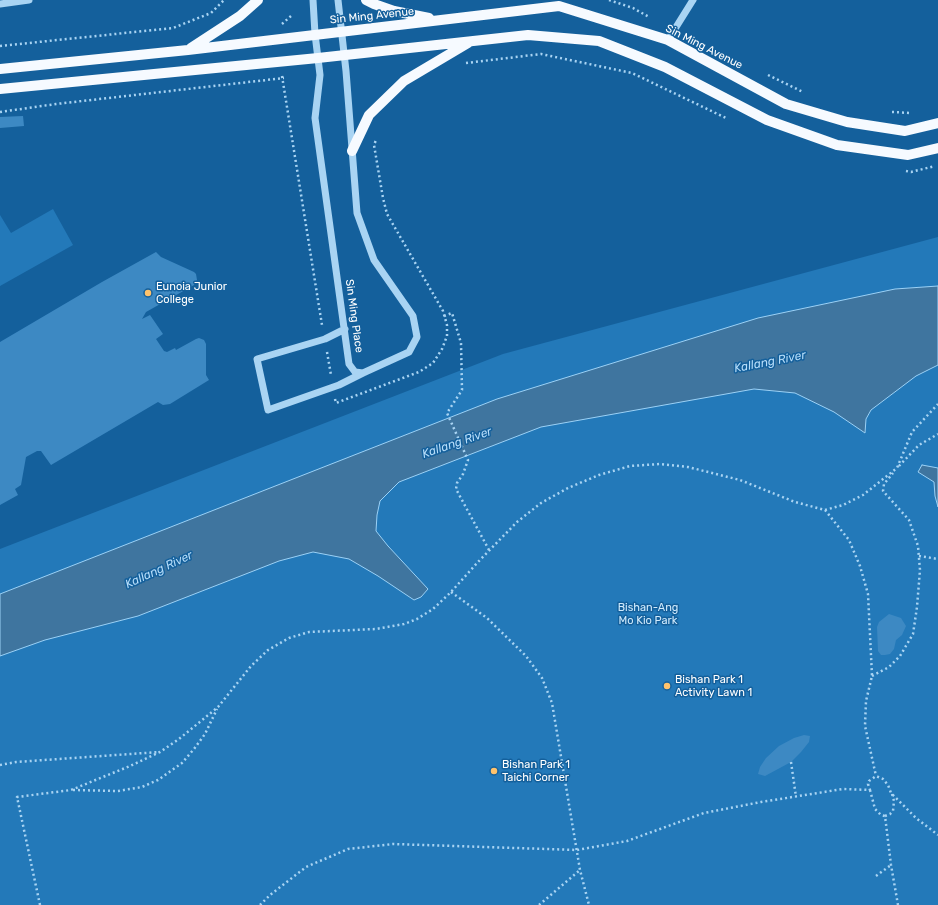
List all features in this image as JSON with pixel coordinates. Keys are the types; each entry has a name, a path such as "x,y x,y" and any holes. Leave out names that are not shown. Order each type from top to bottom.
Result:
{"main road":[{"path":"188,50 240,16 258,0"},
{"path":"366,0 394,11 418,17 444,20"},
{"name":"Sin Ming Avenue","path":"0,69 188,50 559,6 668,40 786,104 847,122 905,131 938,123"},
{"path":"0,89 318,58 528,35 599,42 665,67 767,120 837,145 908,155 938,148"},
{"path":"352,151 369,115 404,81 472,40"}],"street":[{"path":"0,4 28,0"},
{"name":"Sin Ming Place","path":"313,0 320,75 315,118 349,364 355,372 363,373"},
{"path":"338,0 342,31 356,213 374,260 413,316 417,337 409,352 339,385 268,410 256,359 324,339 345,329"},
{"path":"668,40 694,0"}],"path":[{"path":"0,46 173,28 211,13 224,0"},
{"path":"609,0 633,8 674,30"},
{"path":"464,63 541,54 549,55 632,73 732,120"},
{"path":"767,75 810,95"},
{"path":"0,112 56,104 290,78"},
{"path":"890,112 913,113"},
{"path":"904,171 911,172 938,165"},
{"path":"444,316 452,312 461,343 462,390 447,413 468,460 463,474 457,483 456,490 490,550"},
{"path":"71,790 160,752 179,739 218,707 251,666 268,650 289,638 309,632 376,629 404,624 417,619 433,609 451,592 517,522 540,503 568,488 630,466 660,464 688,467 740,480 795,502 825,510 843,505 863,495 897,468 912,432 938,404"},
{"path":"872,676 889,667 900,656 913,634 920,570 918,546 908,520 883,491 884,484 919,444 938,434"},
{"path":"825,510 849,540 860,566 868,594 872,676 866,701 865,726 876,776"},
{"path":"919,556 938,559"},
{"path":"451,592 487,618 526,656 542,678 552,703 580,870 589,905"},
{"path":"40,905 17,797 71,790 118,791 142,787 158,780 182,764 205,734 218,707"},
{"path":"0,765 16,762 160,752"},
{"path":"791,762 796,797"},
{"path":"876,776 883,779 888,785 894,806 893,811 885,816 881,815 875,809 868,784 869,781 876,776"},
{"path":"260,905 270,895 306,867 348,849 393,844 577,850 627,841 704,813 843,789 870,790"},
{"path":"891,793 916,818 938,835"},
{"path":"885,816 898,905"},
{"path":"876,876 891,865"},
{"path":"539,905 580,870"}],"green space":[{"path":"53,209 73,245 0,286 0,215 11,233"},
{"name":"Bishan-Ang Mo Kio Park","path":"938,237 938,905 0,905 0,549 503,354"}],"water":[{"name":"Kallang River","path":"938,286 938,365 916,376 871,410 866,419 865,433 834,412 795,393 754,389 541,427 399,482 380,501 376,531 428,589 421,597 414,600 349,559 313,552 279,561 138,616 45,640 0,656 0,594 497,399 758,318 895,289"},
{"path":"922,465 938,468 938,507 935,496 934,482 918,472"}],"building":[{"path":"23,116 24,126 0,128 0,117"},
{"path":"156,252 161,257 194,272 197,280 194,285 146,312 142,319 150,315 163,334 156,339 164,351 167,352 175,348 176,350 199,338 204,340 206,344 206,375 209,380 170,404 163,405 158,402 51,465 41,451 37,451 26,457 21,485 15,489 18,495 0,505 0,342"},
{"path":"889,614 901,618 906,626 902,635 896,640 894,649 890,654 881,655 878,651 877,627 879,622"},
{"path":"804,735 810,736 809,742 791,762 765,776 758,774 760,767 766,758 779,746 794,738"}],"place":[{"name":"Eunoia Junior College","path":"148,293"},
{"name":"Bishan Park 1 Activity Lawn 1","path":"667,686"},
{"name":"Bishan Park 1 Taichi Corner","path":"494,771"}]}
